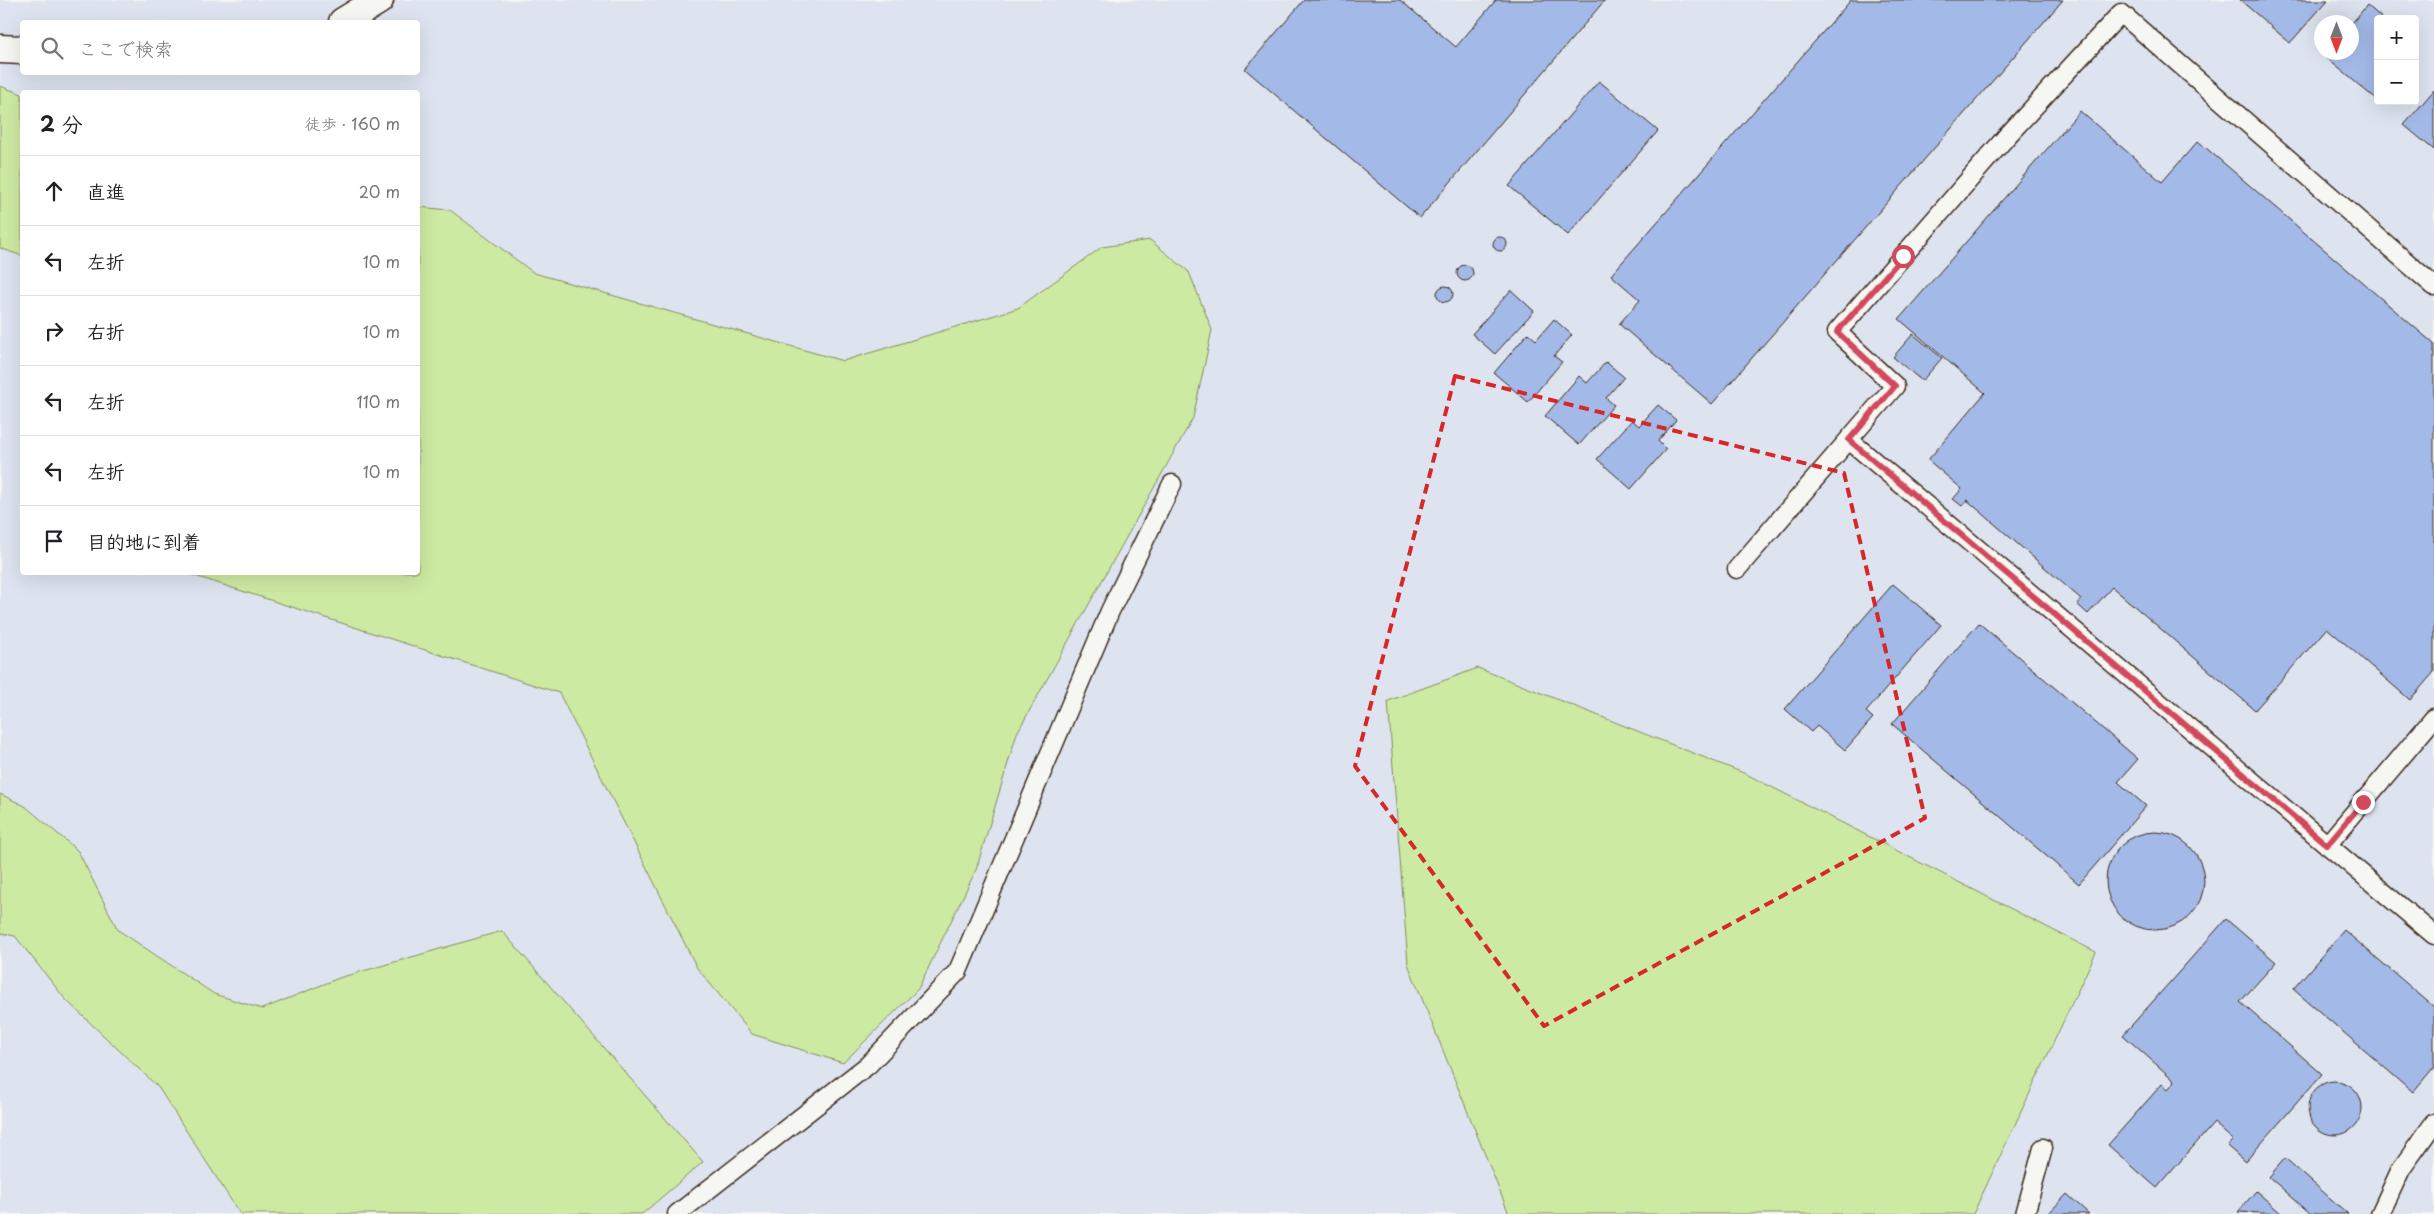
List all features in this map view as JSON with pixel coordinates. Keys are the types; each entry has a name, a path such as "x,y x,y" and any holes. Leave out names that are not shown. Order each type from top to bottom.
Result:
{"street":[{"path":"346,20 379,0"},
{"path":"0,49 20,50"}],"lane":[{"path":"1737,569 1895,386 1837,332 2007,136 2121,13 2434,286"},
{"path":"1849,440 2434,935"},
{"path":"677,1214 868,1065 958,972 1110,611 1172,484"},
{"path":"2327,845 2434,718"},
{"path":"2380,1214 2401,1169 2434,1123"},
{"path":"2025,1214 2043,1148"}],"highlighted area":[{"path":"1455,376 1844,473 1925,818 1544,1026 1355,766"}],"shaded area":[{"path":"0,0 2434,0 2434,1214 0,1214"}],"green space":[{"path":"0,86 20,93 20,255 0,248"},
{"path":"420,207 450,210 534,273 843,361 1018,308 1102,247 1150,240 1189,272 1212,330 1193,418 1017,733 976,870 918,989 843,1063 752,1034 697,968 559,693 192,575 420,575"},
{"path":"1478,668 1746,774 2096,952 1973,1214 1509,1214 1408,964 1388,701"},
{"path":"0,794 25,806 78,851 118,930 214,994 262,1009 339,978 502,931 703,1162 642,1214 240,1214 158,1087 66,1000 15,936 0,933"}],"building":[{"path":"1304,0 1400,0 1456,47 1496,0 1605,0 1420,218 1245,69"},
{"path":"1851,0 2063,0 1712,404 1619,324 1640,300 1611,275"},
{"path":"2240,0 2328,0 2290,43"},
{"path":"2367,5 2378,15 2374,15 2374,98 2329,60 2359,60 2359,15"},
{"path":"1599,81 1658,131 1568,235 1509,186"},
{"path":"2434,90 2434,150 2404,125"},
{"path":"2080,111 2162,182 2198,141 2434,344 2434,672 2410,700 2327,628 2255,710 2112,587 2088,614 2077,604 2081,599 1967,500 1962,506 1953,499 1962,489 1928,460 1985,393 1899,319"},
{"path":"1500,237 1505,239 1507,244 1505,249 1500,251 1495,249 1493,244 1495,239"},
{"path":"1462,265 1468,265 1473,270 1471,279 1462,281 1457,276 1457,270"},
{"path":"1442,286 1448,286 1453,291 1451,300 1442,302 1437,297 1437,291"},
{"path":"1511,290 1534,311 1495,354 1472,334"},
{"path":"1554,319 1572,335 1554,356 1562,362 1528,402 1494,373 1528,333 1536,340"},
{"path":"1913,334 1942,358 1922,381 1893,357"},
{"path":"1606,362 1624,377 1606,398 1614,405 1579,445 1545,416 1579,376 1587,383"},
{"path":"1658,405 1676,420 1658,441 1666,449 1631,489 1597,459 1632,420 1639,426"},
{"path":"1893,584 1941,625 1866,712 1873,718 1845,750 1817,726 1811,732 1785,709"},
{"path":"1979,623 2138,759 2118,782 2146,806 2079,884 1892,724"},
{"path":"2155,832 2174,835 2190,846 2201,862 2204,881 2201,900 2190,916 2174,927 2155,930 2136,927 2120,916 2109,900 2106,881 2109,862 2120,846 2136,835"},
{"path":"2226,919 2276,962 2240,1002 2322,1074 2245,1162 2227,1146 2233,1140 2214,1123 2157,1188 2108,1145 2162,1084 2168,1089 2175,1081 2123,1035"},
{"path":"2344,930 2434,1007 2434,1067 2413,1092 2293,989"},
{"path":"2335,1081 2345,1083 2354,1089 2360,1098 2362,1108 2360,1118 2354,1127 2345,1133 2335,1135 2325,1133 2316,1127 2310,1118 2308,1108 2310,1098 2316,1089 2325,1083"},
{"path":"2285,1158 2348,1214 2311,1214 2269,1177"},
{"path":"2256,1191 2282,1214 2238,1212"},
{"path":"2067,1194 2089,1214 2048,1214"}],"route":[{"path":"1903,256 1837,332 1895,386 1849,440 2327,845 2363,802"}]}
